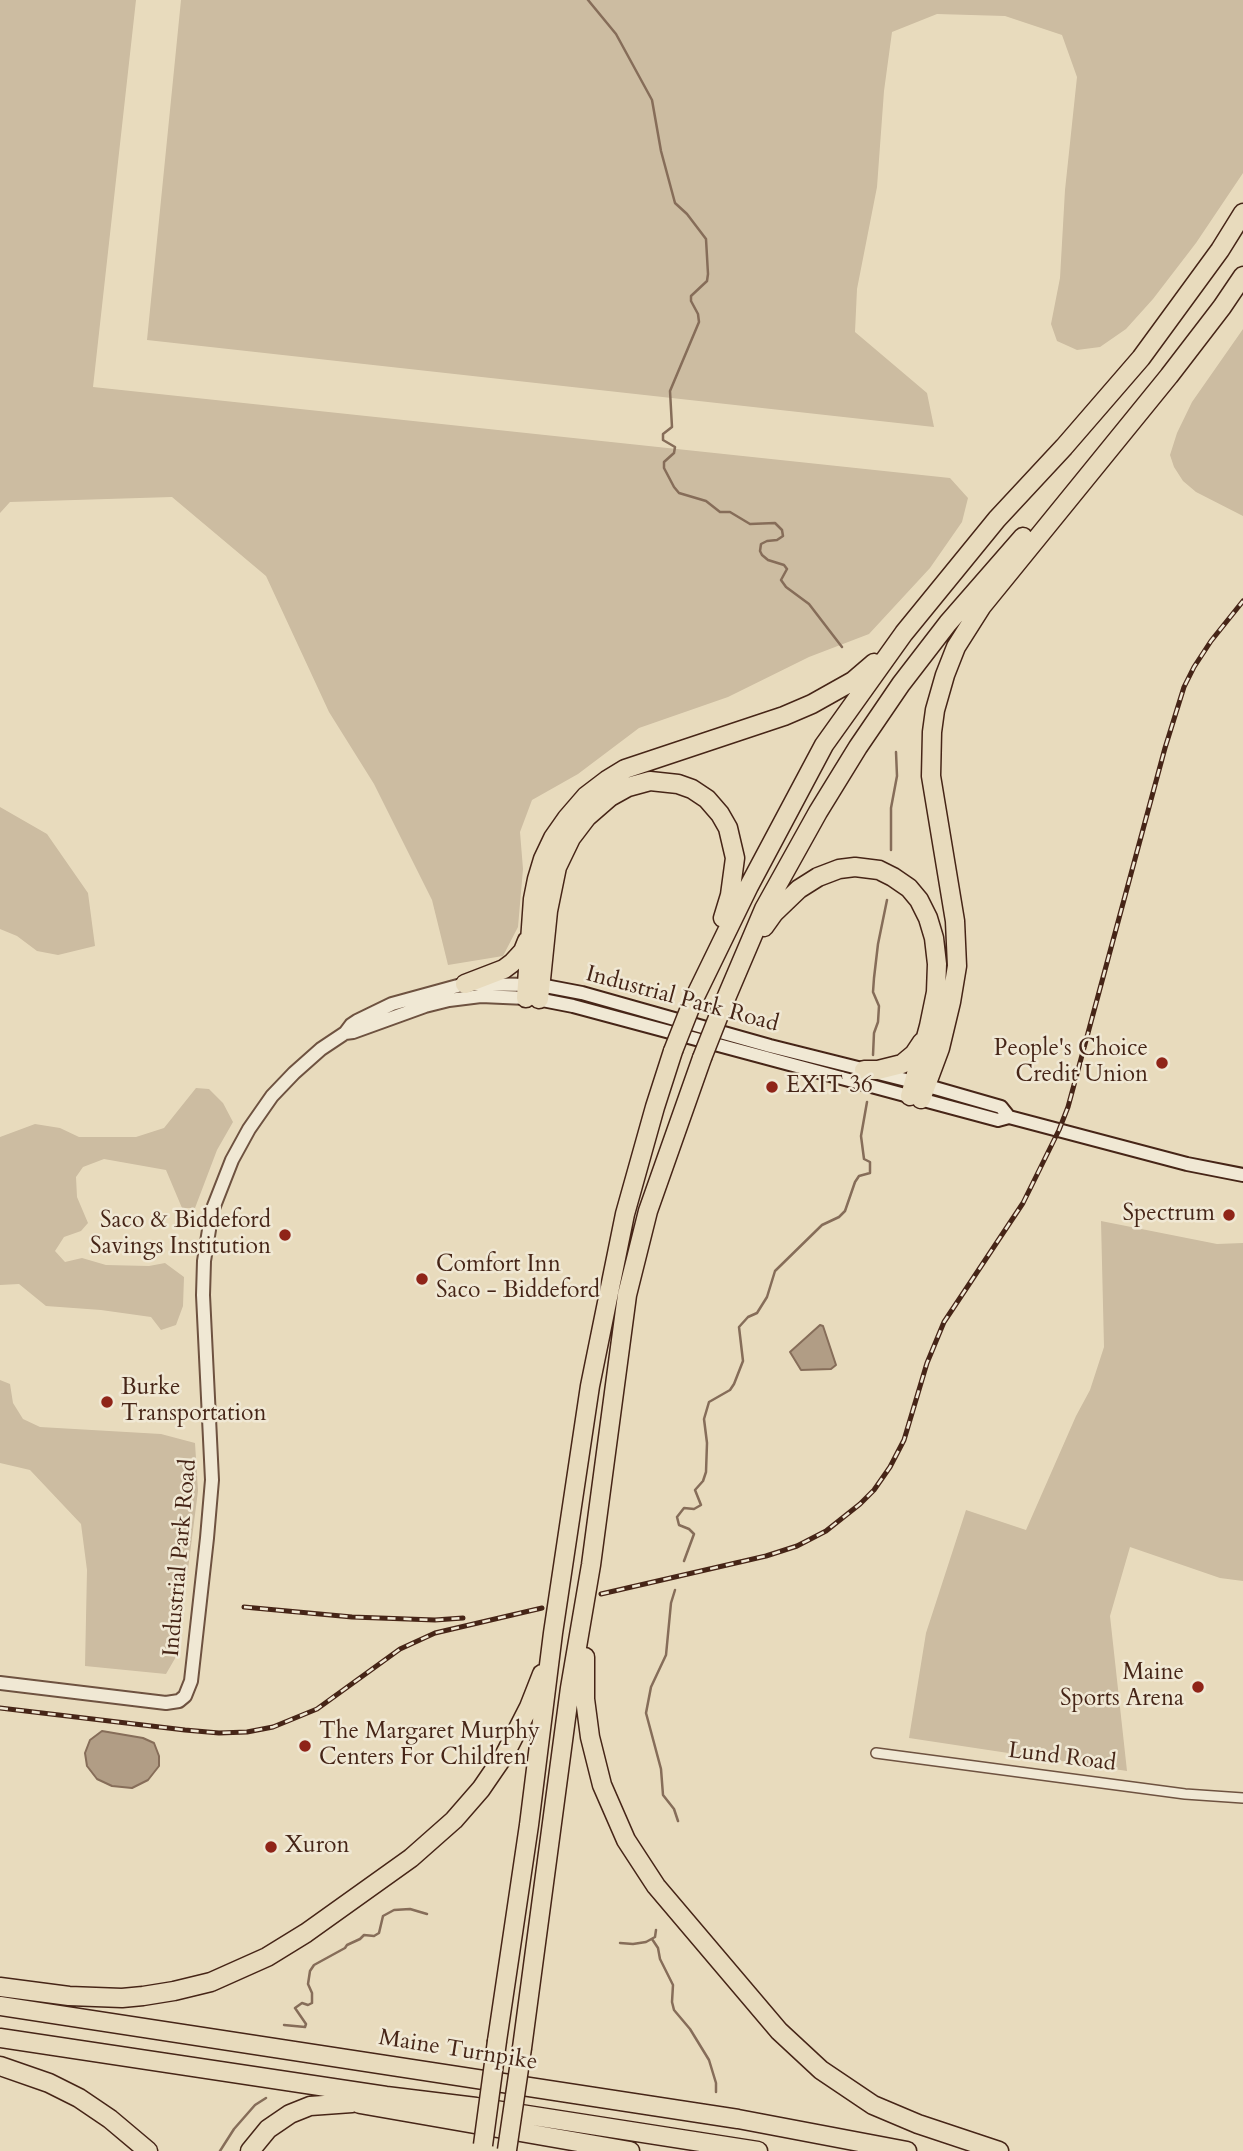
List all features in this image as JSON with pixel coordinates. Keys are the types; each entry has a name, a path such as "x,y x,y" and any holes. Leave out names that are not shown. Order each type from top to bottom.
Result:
{"highway":[{"path":"692,1003 749,886 824,745 904,633 997,519 1065,447 1141,358 1213,261 1243,213"},
{"path":"918,1090 946,1027 957,967 955,922 931,776 932,732 939,692 957,647 982,606 1215,317 1243,275"},
{"path":"507,2151 627,1295 648,1211 702,1058 764,909 858,747 901,684 948,623 1020,540 1107,452"},
{"path":"533,991 531,927 534,889 543,859 562,824 592,791 625,769 813,705 853,681 904,633"},
{"path":"482,2148 590,1385 625,1214 655,1107 673,1051 726,911 732,885 735,858 728,828 707,799 692,789 662,781 639,784 618,792 595,809 571,838 554,877 533,991"},
{"path":"745,953 774,913 809,881 839,869 855,867 879,870 909,888 924,910 936,950 937,976 918,1090"},
{"path":"465,984 504,969 518,958 531,927"},
{"path":"864,1070 878,1070 902,1064 918,1050 929,1026"},
{"path":"591,1565 584,1679 590,1737 602,1785 615,1819 646,1872 779,2031 821,2070 873,2105 918,2124 999,2151"},
{"path":"0,1987 82,1997 122,1998 160,1994 194,1987 230,1975 288,1945 411,1858 467,1806 493,1773 518,1729 541,1680 553,1633"},
{"name":"Maine Turnpike","path":"0,2006 738,2119 906,2151"},
{"path":"0,2038 758,2151"},
{"path":"0,2048 352,2103 630,2151"},
{"path":"0,2066 32,2076 79,2098 118,2125 148,2151"},
{"path":"250,2151 262,2135 290,2114 310,2106 352,2103"}],"street":[{"name":"Industrial Park Road","path":"0,1683 166,1703 179,1702 187,1694 191,1681 211,1499 212,1452 203,1295 209,1222 226,1171 261,1109 294,1073 321,1049 345,1033 357,1021 392,1004 465,984 582,993 864,1070 998,1120 1009,1117 1175,1161 1243,1175"},
{"name":"Industrial Park Road","path":"345,1033 449,1000 533,991 573,1006 918,1090"},
{"name":"Lund Road","path":"876,1754 1185,1794 1243,1798"}],"shaded area":[{"path":"0,0 136,0 93,387 950,478 968,498 962,522 930,568 869,634 809,657 728,697 639,728 578,774 532,800 520,832 523,869 518,927 503,956 448,965 432,900 374,784 329,712 266,576 172,497 10,502 0,513"},
{"path":"181,0 1243,0 1243,173 1196,243 1126,329 1100,347 1077,350 1057,341 1051,324 1060,278 1065,190 1077,77 1062,35 1005,16 937,14 892,32 884,91 877,187 857,289 855,332 927,393 934,427 147,340"},
{"path":"1243,329 1243,516 1196,492 1183,481 1170,455 1192,402"},
{"path":"0,807 47,834 88,893 95,946 58,955 37,951 17,936 0,929"},
{"path":"196,1088 209,1089 223,1103 233,1122 217,1150 195,1208 182,1208 166,1170 104,1159 83,1167 76,1177 77,1197 88,1223 81,1231 64,1237 55,1251 65,1262 82,1258 106,1265 149,1266 165,1263 184,1277 183,1306 176,1325 161,1330 151,1317 46,1306 19,1284 0,1285 0,1137 35,1124 60,1128 79,1137 136,1137 164,1128"},
{"path":"1101,1221 1217,1244 1243,1243 1243,1581 1220,1578 1130,1547 1110,1616 1127,1771 909,1738 926,1633 966,1510 1026,1530 1090,1390 1104,1347"},
{"path":"820,1325 823,1326 836,1365 831,1369 801,1370 790,1352"},
{"path":"0,1380 10,1384 13,1403 23,1419 40,1427 161,1434 195,1443 198,1491 177,1655 166,1674 85,1666 87,1570 81,1524 30,1470 0,1463"},
{"path":"102,1731 143,1738 154,1743 159,1756 159,1766 148,1780 132,1788 112,1786 97,1779 87,1766 85,1753 90,1740"}],"waterway":[{"path":"588,0 616,34 652,100 661,151 675,203 706,239 707,281 691,296 699,322 670,391 672,427 663,434 663,440 675,447 674,453 664,462 664,468 679,493 706,501 720,512 730,512 750,524 775,523 782,530 783,536 761,544 762,555 784,565 787,569 781,580 809,604 842,647"},
{"path":"891,850 891,808 897,776 896,752"},
{"path":"873,1055 879,1006 873,992 874,978 887,900"},
{"path":"684,1561 694,1534 679,1525 677,1517 684,1508 694,1509 701,1505 695,1490 703,1481 706,1472 704,1419 709,1402 730,1390 734,1384 743,1361 739,1327 748,1317 757,1313 767,1297 775,1271 822,1225 845,1211 855,1182 859,1176 870,1173 870,1162 864,1159 861,1136 867,1102"},
{"path":"675,1590 671,1603 666,1655 651,1687 646,1713 661,1769 663,1795 674,1809 678,1821"},
{"path":"284,2025 305,2027 306,2024 295,2008 302,2003 312,2003 308,1984 314,1965 364,1935 374,1936 379,1933 383,1916 394,1910 410,1909 427,1914"},
{"path":"620,1943 646,1942 655,1937 656,1930"},
{"path":"652,1939 673,1985 674,2010 690,2029 709,2060 716,2092"},
{"path":"220,2151 234,2129 255,2105 266,2098"}],"railway":[{"path":"601,1594 766,1556 797,1546 826,1531 860,1504 890,1467 904,1440 927,1363 944,1322 1023,1203 1059,1130 1068,1107 1184,687 1211,641 1243,601"},
{"path":"244,1607 352,1617 435,1620 463,1618"},
{"path":"0,1708 185,1730 247,1732 273,1727 317,1709 400,1649 435,1633 542,1608"}],"place":[{"name":"People's Choice Credit Union","path":"1162,1063"},
{"name":"EXIT 36","path":"772,1087"},
{"name":"Spectrum","path":"1229,1215"},
{"name":"Saco & Biddeford Savings Institution","path":"285,1235"},
{"name":"Comfort Inn Saco - Biddeford","path":"422,1279"},
{"name":"Burke Transportation","path":"107,1402"},
{"name":"Maine Sports Arena","path":"1198,1687"},
{"name":"The Margaret Murphy Centers For Children","path":"305,1746"},
{"name":"Xuron","path":"271,1847"}]}
